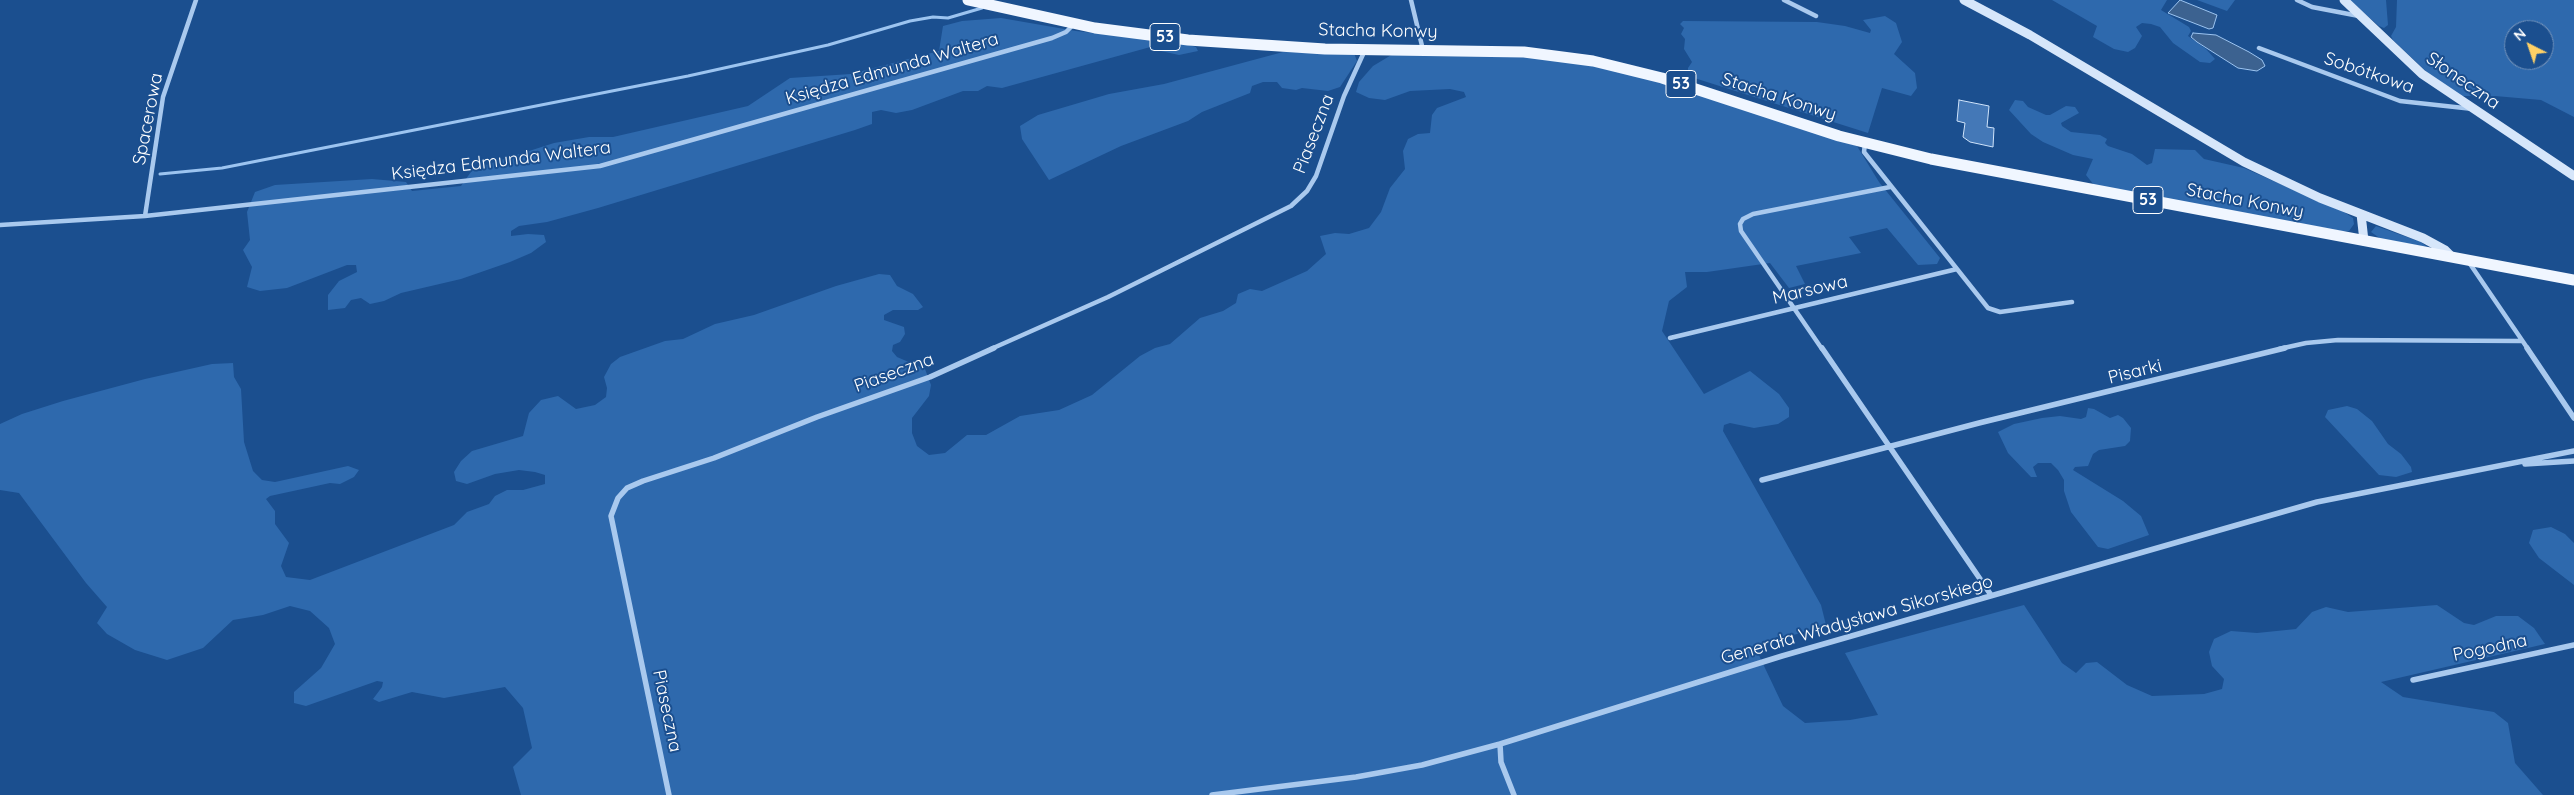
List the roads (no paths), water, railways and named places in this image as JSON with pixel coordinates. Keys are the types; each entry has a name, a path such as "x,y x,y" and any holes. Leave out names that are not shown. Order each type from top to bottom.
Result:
{"main road":[{"name":"Stacha Konwy","path":"968,0 1075,24 1143,35 1214,42 1365,50 1524,52 1611,64 1670,80 1865,143 1959,165 2574,280"}],"street":[{"name":"Spacerowa","path":"145,216 163,97 185,27 196,0"},
{"path":"1411,0 1423,50"},
{"path":"1784,0 1816,16"},
{"path":"1964,0 2030,35 2244,162 2294,186 2423,238 2452,257"},
{"path":"2297,0 2312,7 2362,17"},
{"name":"Słoneczna","path":"2344,0 2422,74 2574,176"},
{"name":"Księdza Edmunda Waltera","path":"0,225 145,216 600,166 1052,38 1066,32 1075,24"},
{"name":"Sobótkowa","path":"2259,48 2400,100 2473,109"},
{"name":"Piaseczna","path":"669,795 612,516 618,498 627,488 714,458 817,417 930,377 1108,297 1291,206 1308,191 1316,176 1344,96 1365,50"},
{"path":"1865,143 1864,152 1983,304 1996,312 2072,302"},
{"path":"1890,187 1753,214 1744,219 1740,224 1741,231 1991,596"},
{"path":"2361,214 2364,241"},
{"path":"2468,260 2574,418"},
{"name":"Marsowa","path":"1670,338 1957,269"},
{"name":"Pisarki","path":"1762,480 2314,342 2338,340 2521,341"},
{"name":"Generała Władysława Sikorskiego","path":"1212,795 1356,777 1422,765 1500,744 1782,656 2336,497 2510,465 2574,451"},
{"name":"Generała Władysława Sikorskiego","path":"2510,465 2574,461"},
{"name":"Pogodna","path":"2413,680 2574,645"},
{"path":"1500,744 1502,762 1514,795"}],"waterway":[{"path":"160,174 222,168 688,76 828,45 910,21 933,17 948,18 982,8"}]}
